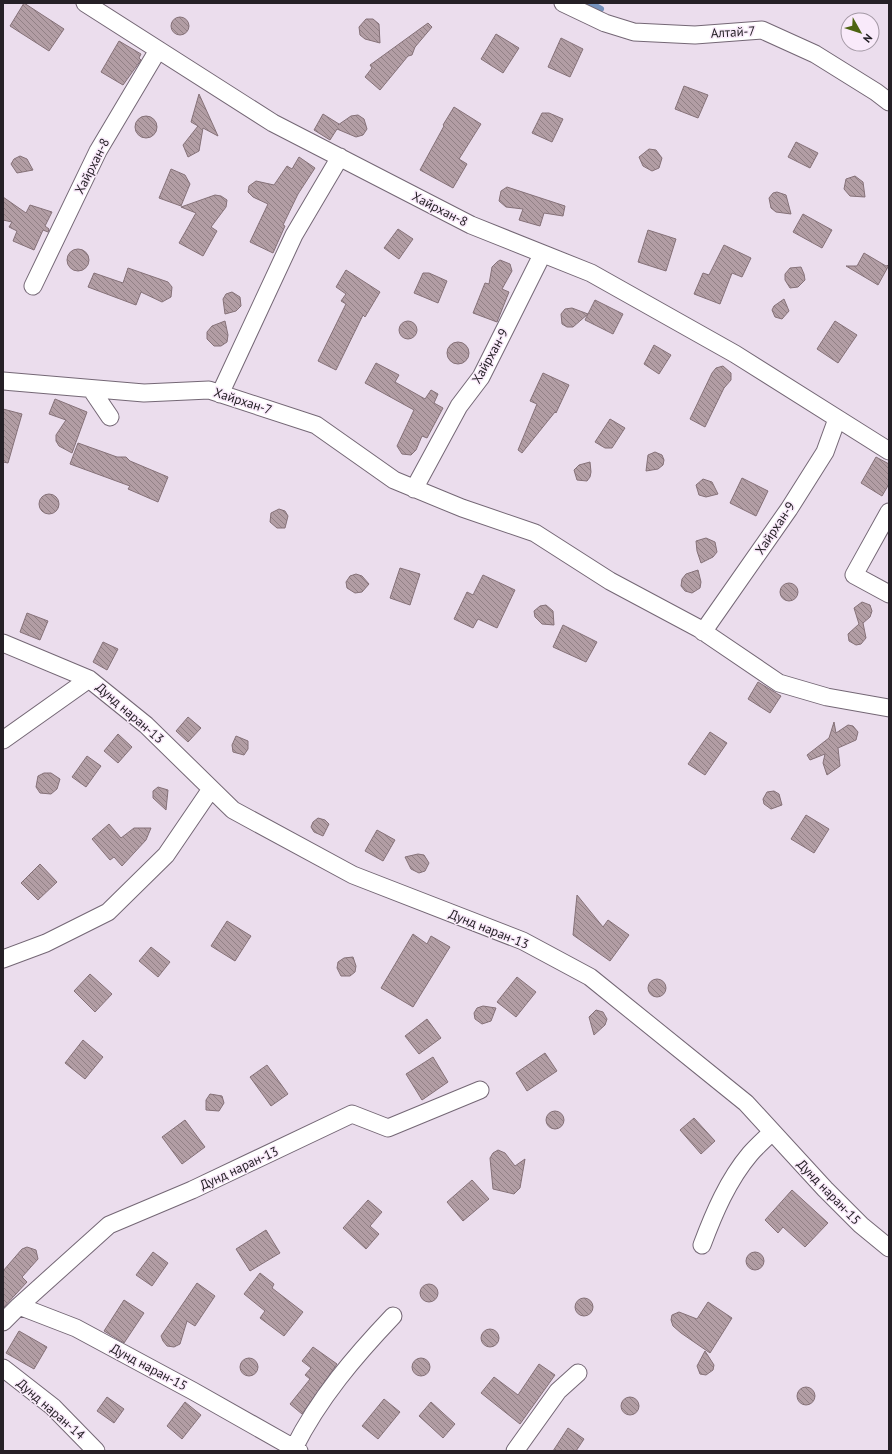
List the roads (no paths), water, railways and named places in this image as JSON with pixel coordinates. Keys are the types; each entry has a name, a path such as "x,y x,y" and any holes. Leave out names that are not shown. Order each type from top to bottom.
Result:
{"street":[{"name":"Хайрхан-8","path":"85,3 273,123 471,225 542,255"},
{"name":"Алтай-7","path":"563,3 605,23 634,32 695,35 762,30 815,54 876,92 889,102"},
{"name":"Хайрхан-8","path":"33,286 98,151 158,50"},
{"path":"220,394 294,235 340,157"},
{"path":"542,255 591,273 735,354 889,451"},
{"name":"Хайрхан-9","path":"414,489 459,406 481,377 542,255"},
{"name":"Хайрхан-7","path":"3,381 91,390 144,393 209,390 316,425 394,480 414,489"},
{"path":"91,390 110,418"},
{"name":"Хайрхан-9","path":"703,632 789,509 825,452 837,419"},
{"path":"414,489 462,508 535,533 610,581 703,632 779,683 828,697 889,708"},
{"path":"889,512 854,575 889,594"},
{"path":"3,643 89,679"},
{"name":"Дунд наран-13","path":"3,740 89,679 146,725 233,810 353,875 523,941 590,977 746,1104"},
{"path":"3,959 46,943 108,912 166,855 211,789"},
{"name":"Дунд наран-13","path":"19,1306 109,1225 192,1190 352,1114 388,1128 480,1090"},
{"name":"Дунд наран-15","path":"746,1104 861,1225 889,1248"},
{"path":"702,1245 712,1218 730,1183 750,1154 772,1132"},
{"path":"3,1322 19,1306"},
{"name":"Дунд наран-15","path":"19,1306 76,1328 296,1449 302,1432 330,1387 359,1351 393,1316"},
{"name":"Дунд наран-14","path":"3,1368 53,1407 96,1451"},
{"path":"515,1451 558,1391 578,1373"}],"waterway":[{"path":"590,3 601,9"}]}
